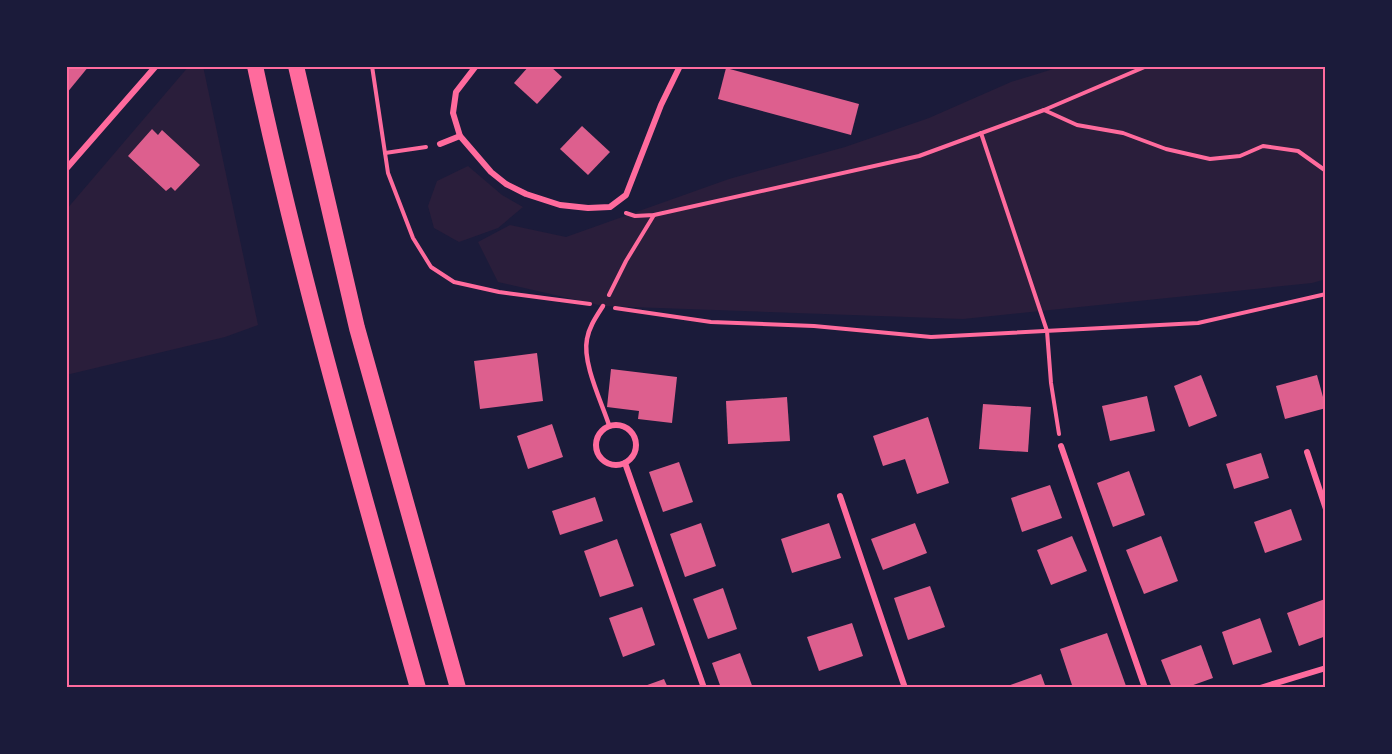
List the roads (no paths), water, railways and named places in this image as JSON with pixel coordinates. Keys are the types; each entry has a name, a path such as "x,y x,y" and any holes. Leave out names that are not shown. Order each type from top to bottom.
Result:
{"highway":[{"path":"255,66 277,169 320,338 418,688"},
{"path":"296,66 357,327 458,688"}],"street":[{"path":"66,169 156,66"},
{"path":"476,66 456,92 453,113 460,136 491,172 506,184 526,194 560,205 588,208 610,207 626,195 661,105 680,66"},
{"path":"440,144 460,136"},
{"path":"609,425 622,425 632,432 636,443 634,455 625,463 614,466 604,462 597,453 595,442 600,431 609,425"},
{"path":"1061,446 1145,688"},
{"path":"1307,452 1326,509"},
{"path":"625,463 704,688"},
{"path":"840,496 904,688"},
{"path":"1260,688 1326,668"}],"lane":[{"path":"603,306 591,325 586,342 588,362 609,425"}]}
